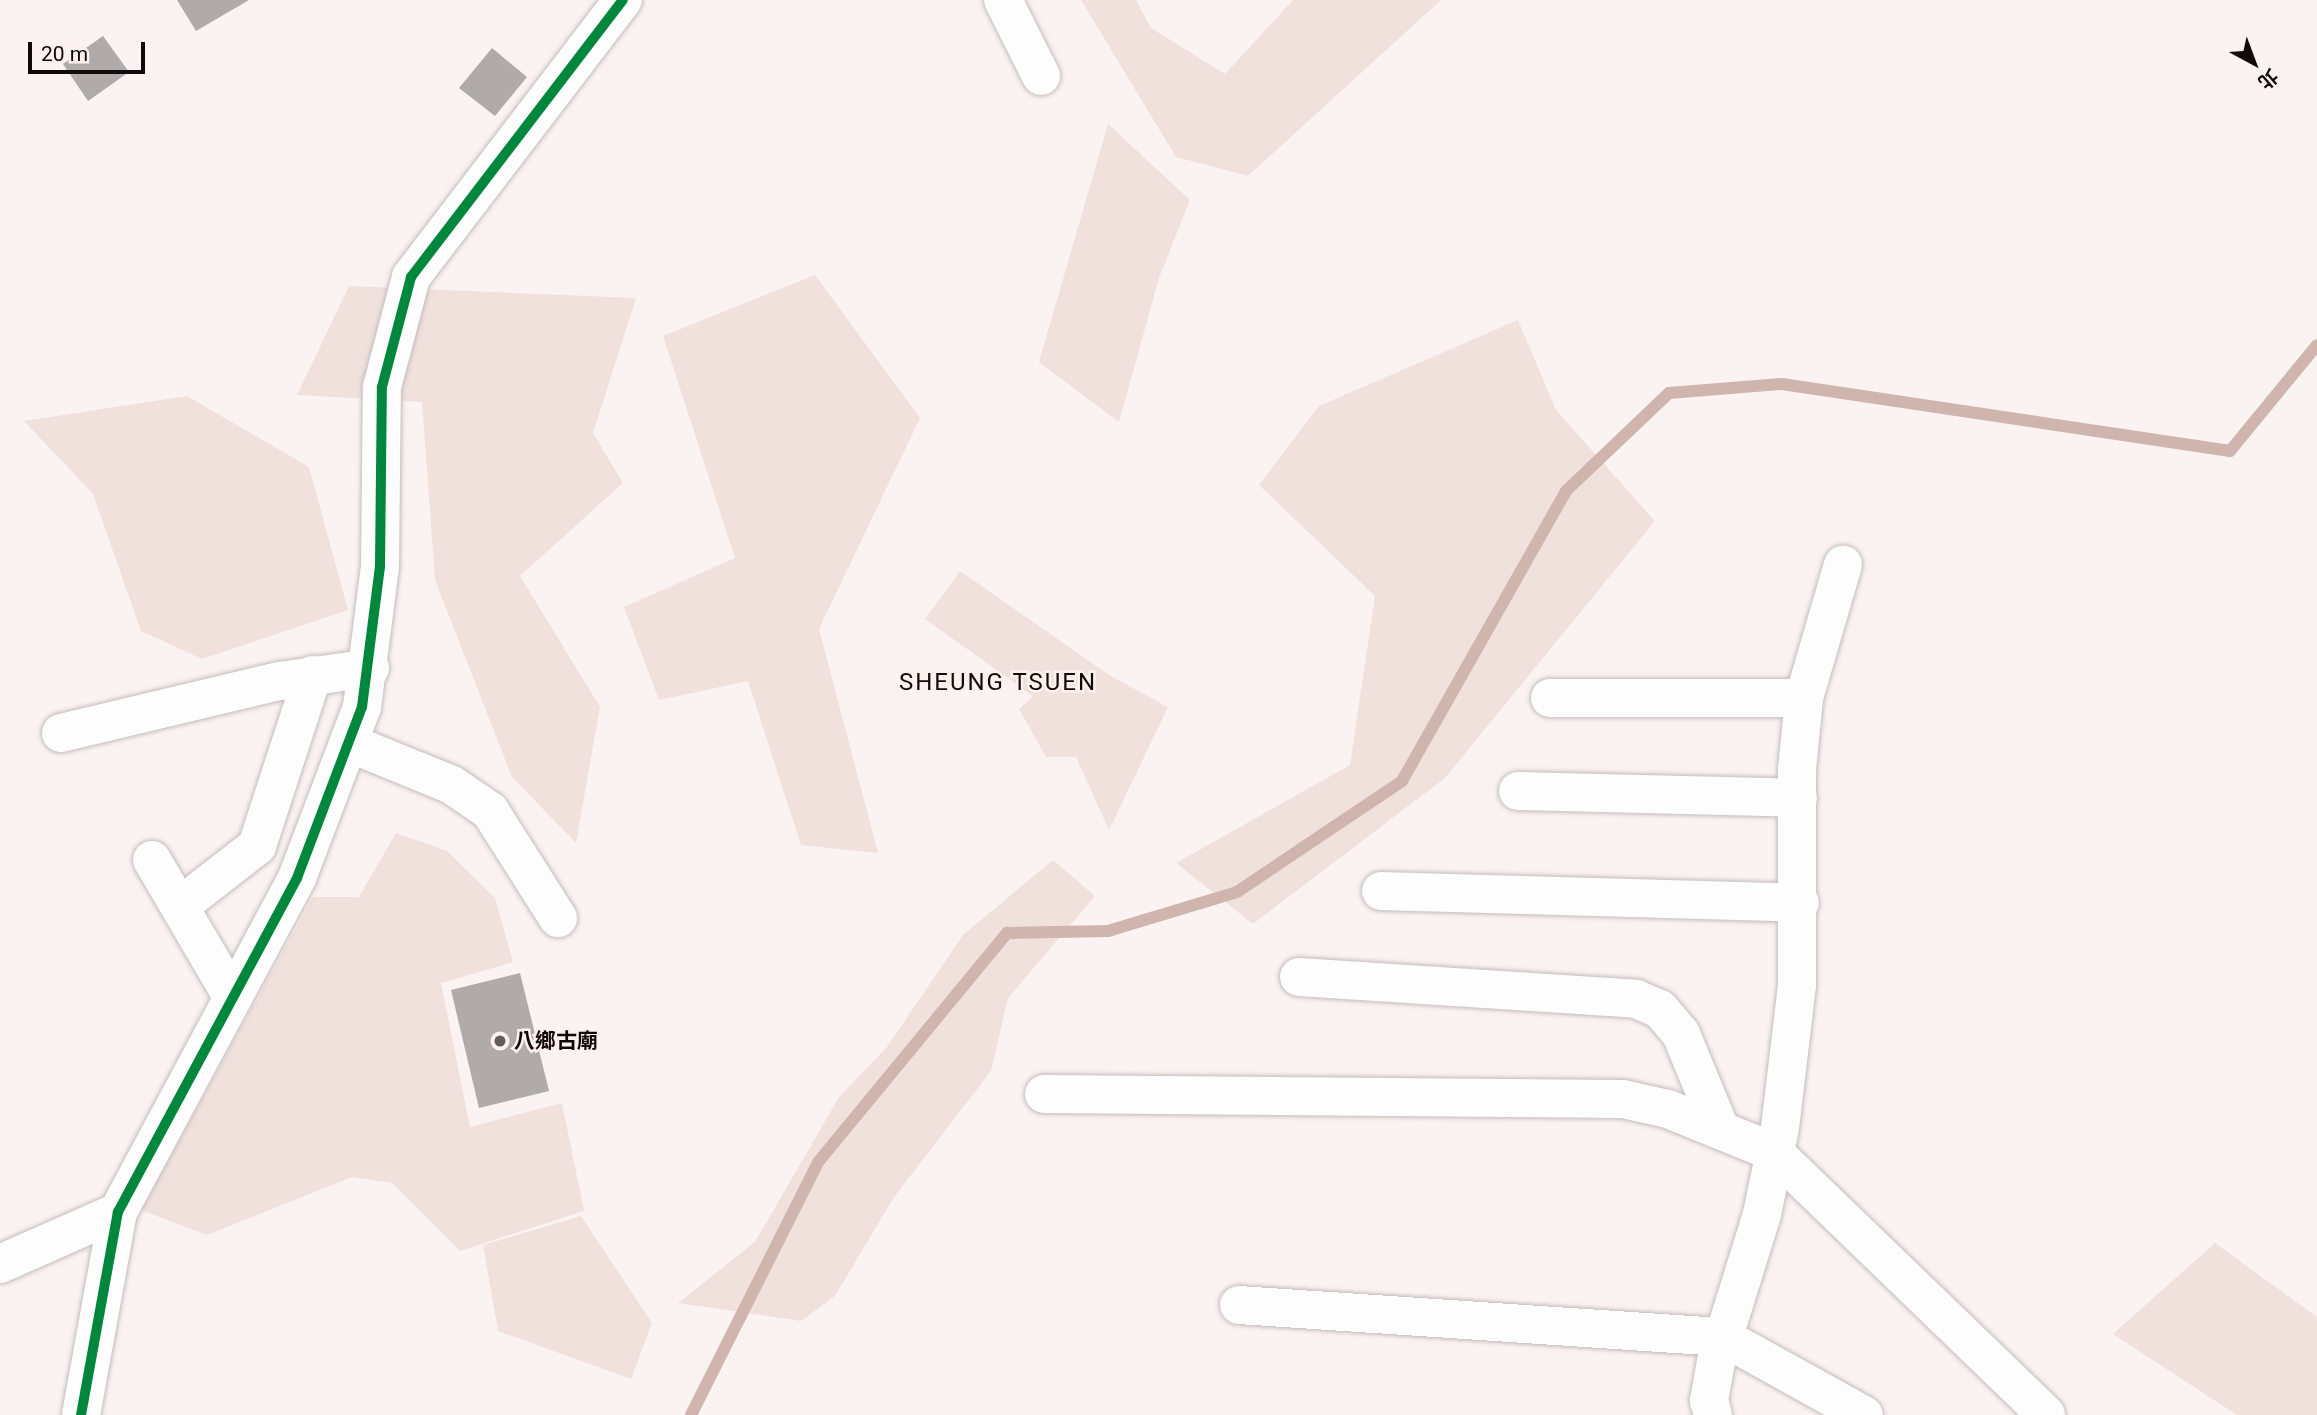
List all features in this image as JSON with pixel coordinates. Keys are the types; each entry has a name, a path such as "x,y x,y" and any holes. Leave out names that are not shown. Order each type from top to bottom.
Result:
{"street":[{"path":"81,1415 118,1212 297,878 349,743 370,668 380,567 382,387 411,277 623,0"},
{"path":"1003,0 1041,76"},
{"path":"1713,1415 1709,1401 1723,1337 1762,1214 1774,1152 1797,985 1800,903 1798,798 1804,698 1843,565"},
{"path":"61,733 313,675 370,668"},
{"path":"180,906 257,846 313,675"},
{"path":"1550,698 1804,698"},
{"path":"349,743 452,785 490,811 558,918"},
{"path":"1518,791 1798,798"},
{"path":"152,859 233,998"},
{"path":"1381,891 1800,903"},
{"path":"1299,976 1636,999 1660,1009 1681,1034 1718,1126"},
{"path":"1044,1094 1623,1099 1718,1126 1774,1152 2028,1408"},
{"path":"0,1264 118,1212"},
{"path":"1239,1305 1723,1337 1864,1415"}],"shaded area":[{"path":"1081,0 1136,0 1151,28 1225,74 1293,0 1441,0 1248,176 1176,157"},
{"path":"1108,124 1190,200 1159,278 1119,422 1039,362"},
{"path":"815,275 920,418 819,629 878,853 801,845 748,681 659,700 624,607 735,558 663,336"},
{"path":"349,286 636,298 593,433 623,483 520,576 600,707 576,843 512,777 435,580 422,402 297,395"},
{"path":"1518,320 1556,410 1655,521 1445,778 1253,924 1176,863 1350,765 1375,596 1259,485 1319,406"},
{"path":"187,396 309,467 348,610 202,659 141,631 93,494 24,421"},
{"path":"960,571 1109,675 1168,707 1109,830 1076,757 1046,757 1019,709 1033,696 925,619"},
{"path":"396,833 447,851 495,898 513,962 441,983 470,1127 562,1103 584,1211 460,1251 392,1183 352,1177 207,1235 141,1210 313,897 359,897"},
{"path":"1053,860 1095,896 1008,998 991,1071 894,1197 835,1296 801,1321 678,1303 755,1242 839,1097 887,1047 963,935"},
{"path":"581,1216 652,1323 631,1379 498,1331 483,1245"},
{"path":"2215,1243 2317,1317 2317,1415 2237,1415 2113,1334"}],"building":[{"path":"177,0 249,0 196,31"},
{"path":"103,36 129,72 88,101 63,64"},
{"path":"492,48 527,77 495,116 459,88"},
{"name":"八鄉古廟","path":"520,973 549,1091 479,1108 451,990"}],"waterway":[{"path":"691,1415 819,1161 1007,933 1108,931 1237,892 1402,781 1566,491 1669,393 1782,384 2230,451 2317,345"}],"cycle path":[{"path":"81,1415 118,1212 297,878 362,707 380,567 382,387 411,277 623,0"}],"place":[{"name":"八鄉古廟","path":"500,1041"}],"district":[{"name":"SHEUNG TSUEN","path":"998,683"}]}
